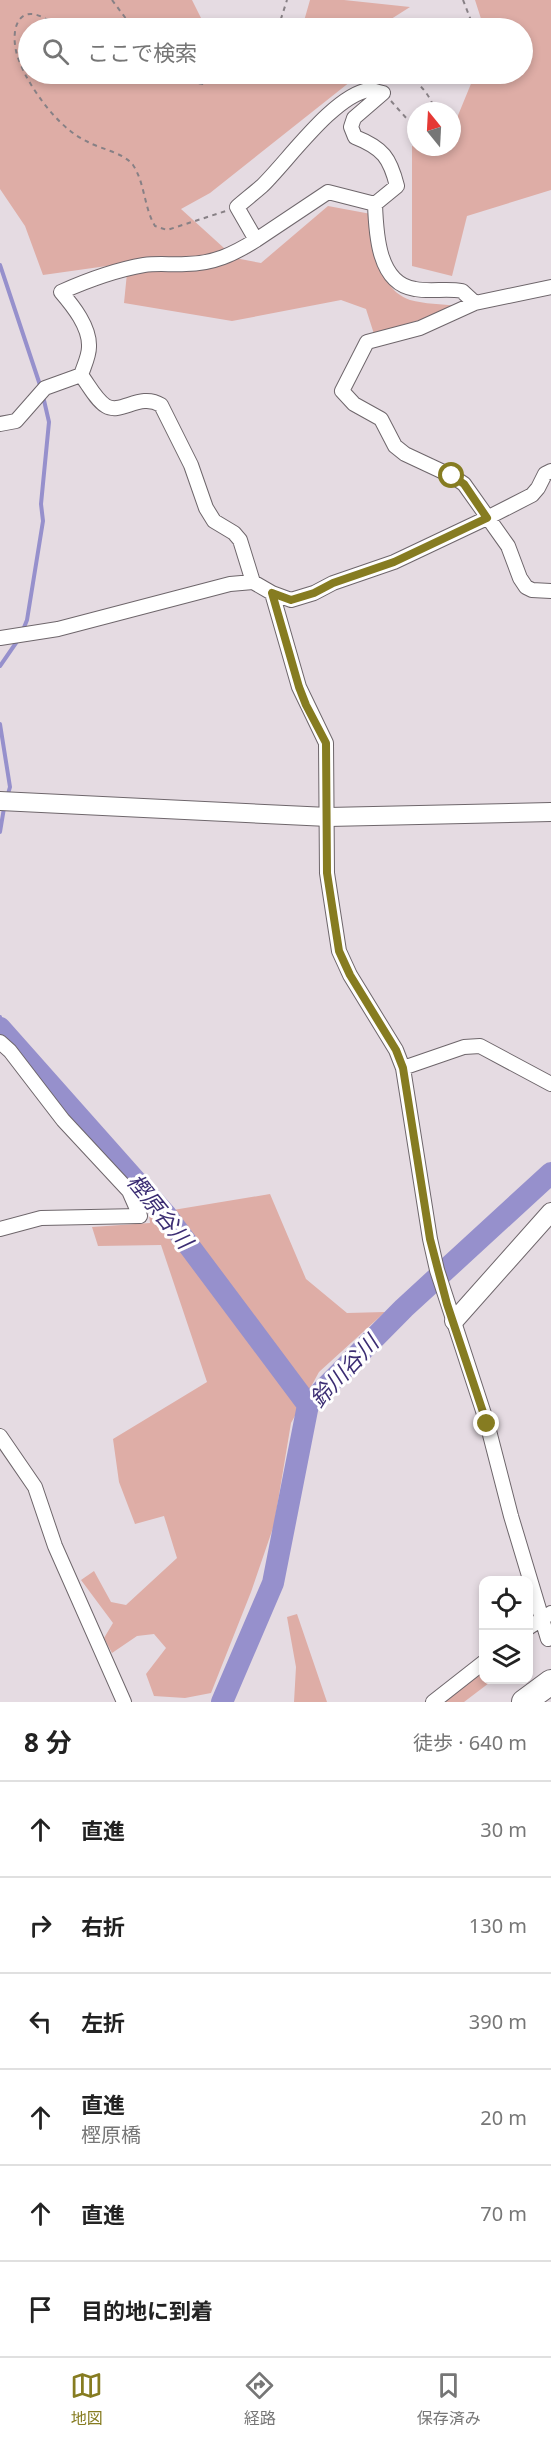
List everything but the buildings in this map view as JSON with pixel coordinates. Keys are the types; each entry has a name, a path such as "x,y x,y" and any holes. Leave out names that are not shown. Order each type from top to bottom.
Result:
{"highway":[{"path":"524,1702 551,1682"}],"street":[{"path":"256,240 237,207 263,185 303,138 346,101 355,95 371,90 383,93"},
{"path":"375,204 398,186 391,164 374,145 355,138 351,127 354,118 383,93"},
{"path":"81,375 90,345 79,315 61,292 97,276 146,264 189,264 216,261 256,240 328,192 375,204"},
{"path":"375,204 382,255 388,272 414,290 462,291 475,303"},
{"path":"551,287 475,303 420,328 367,342 342,391 354,404 381,419 395,446 405,454 464,484 508,546 526,587 532,590 551,591"},
{"path":"0,424 16,421 42,391 81,375"},
{"path":"81,375 102,403 108,407 116,408 144,400 153,400 162,405 191,465 206,508 214,521 234,533 240,540 253,582"},
{"path":"0,638 58,629 230,584 253,582 272,593 291,600 394,562 487,518 532,495 545,474 551,471"},
{"path":"272,593 299,687 326,743 327,873 339,951 350,975 396,1050 403,1068 428,1229 437,1270 487,1424 511,1516 546,1616 548,1639"},
{"path":"4,802 328,817 551,812"},
{"path":"0,1042 10,1051 63,1120 129,1191 140,1216 41,1218 0,1229"},
{"path":"403,1068 464,1047 480,1046 551,1084"},
{"path":"450,1312 551,1212"},
{"path":"0,1436 35,1488 55,1546 124,1702"},
{"path":"533,1625 546,1616"},
{"path":"433,1702 479,1665"}],"path":[{"path":"112,0 126,18"},
{"path":"281,18 287,0"},
{"path":"464,0 470,18"},
{"path":"19,18 26,10 34,10 45,18"},
{"path":"18,21 15,37 18,57"},
{"path":"32,84 67,129 88,142 112,151 132,164 149,216 155,226 167,230 237,207"},
{"path":"419,84 432,102"},
{"path":"383,93 407,119"}],"shaded area":[{"path":"0,0 192,0 201,18 18,18 18,84 347,84 210,193 181,209 235,258 261,263 328,206 371,214 380,264 390,286 410,300 457,306 436,315 374,334 366,309 341,300 232,321 124,303 128,263 43,275 25,226 0,189"},
{"path":"310,0 344,0 410,7 393,18 305,18"},
{"path":"475,0 551,0 551,190 467,216 452,276 412,266 412,156 461,156 461,108 471,84 533,84 533,18 481,18"},
{"path":"270,1194 306,1279 347,1313 385,1312 319,1372 291,1423 274,1525 251,1592 211,1693 185,1698 154,1696 146,1674 166,1648 154,1634 137,1636 112,1653 104,1638 113,1623 81,1580 94,1571 111,1602 126,1605 177,1558 164,1516 135,1524 119,1482 113,1439 207,1382 161,1245 98,1246 92,1227 150,1223 149,1214"},
{"path":"297,1614 327,1702 294,1702 296,1667 287,1617"},
{"path":"479,1674 479,1684 488,1684 464,1702 444,1702"}],"waterway":[{"path":"0,265 41,388"},
{"path":"23,630 27,620 43,521 41,504 49,422 43,396"},
{"path":"0,666 18,640"},
{"path":"0,724 10,787 7,797"},
{"path":"0,832 4,808"},
{"path":"0,1017 4,1031"},
{"name":"樫原谷川","path":"0,1028 166,1215 308,1405"},
{"name":"鈴川谷川","path":"222,1702 273,1583 308,1405 404,1308 551,1173"}],"route":[{"path":"452,476 464,484 487,518 394,562 333,583 314,593 291,600 272,593 299,687 326,743 327,873 339,951 350,975 396,1050 403,1068 437,1270 487,1424"}]}
